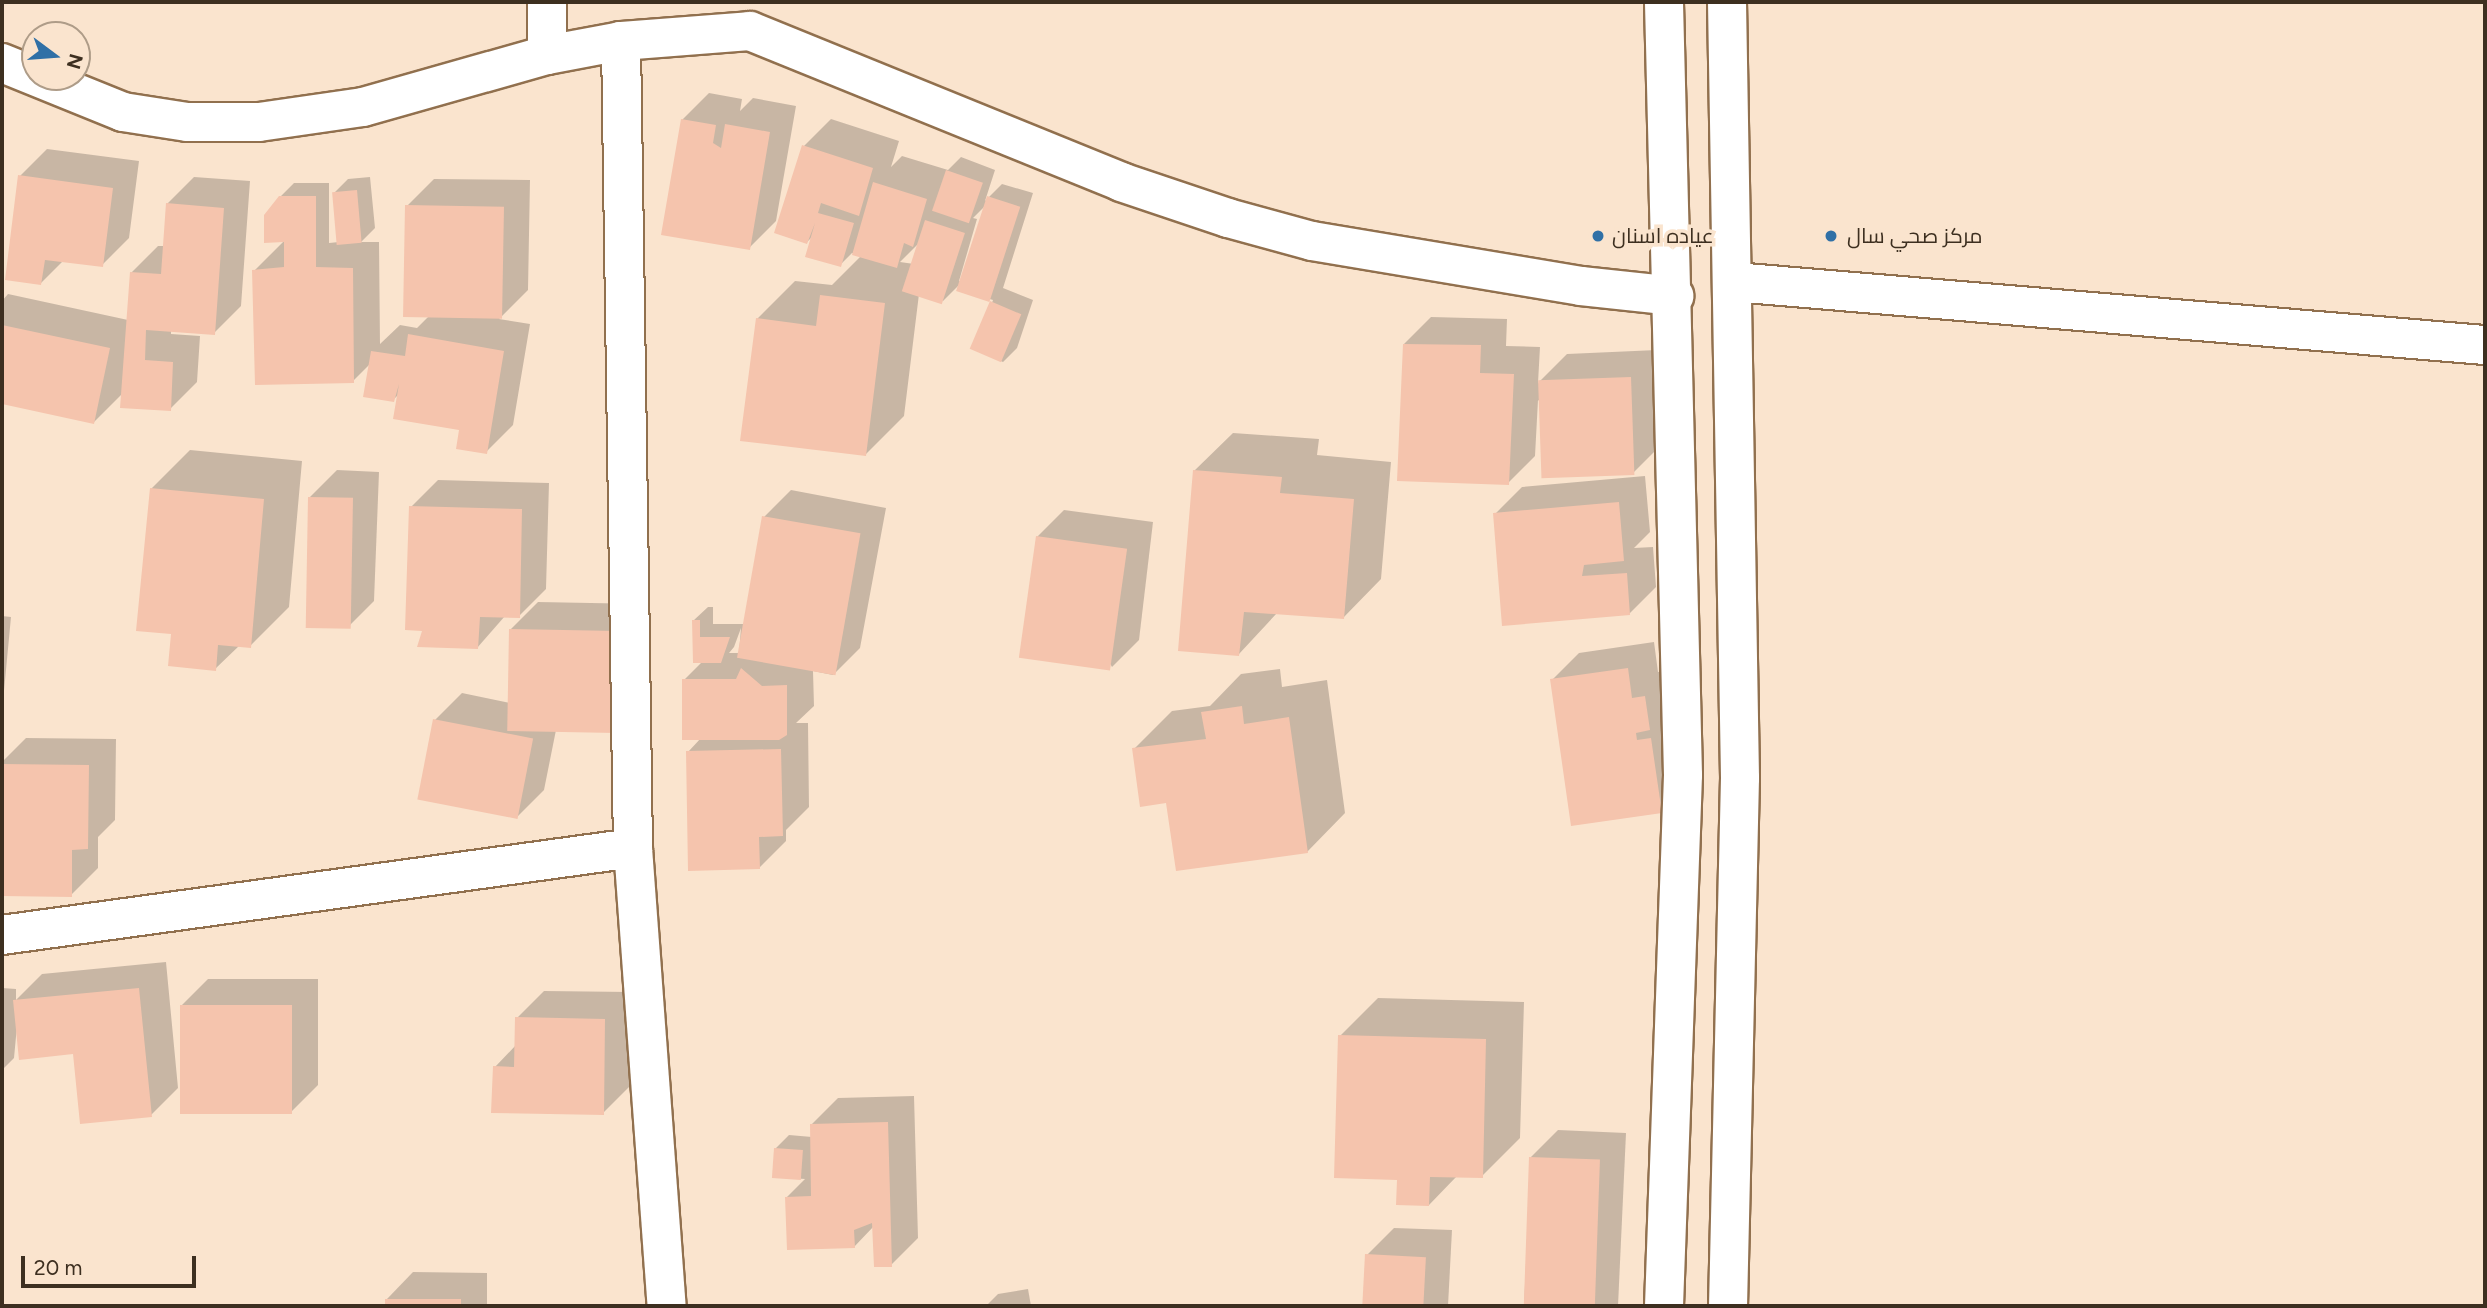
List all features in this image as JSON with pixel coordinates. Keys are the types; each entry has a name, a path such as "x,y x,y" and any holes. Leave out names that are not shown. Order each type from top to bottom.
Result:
{"street":[{"path":"547,2 547,55"},
{"path":"1664,2 1674,296 1683,775 1664,1306"},
{"path":"1727,2 1734,282 1740,778 1728,1306"},
{"path":"2,63 123,112 187,122 259,122 363,107 547,55 759,16 1121,182 1228,218 1312,241 1581,286 1674,296"},
{"path":"621,41 633,848 667,1306"},
{"path":"1734,282 2485,345"},
{"path":"2,935 633,848"}],"building":[{"path":"681,119 716,125 713,143 721,148 725,124 770,132 750,250 661,235"},
{"path":"802,145 873,168 859,216 821,203 818,213 854,223 841,267 805,257 815,223 807,244 774,233"},
{"path":"946,170 983,183 969,223 932,211"},
{"path":"18,175 113,188 103,267 45,260 41,285 5,280"},
{"path":"873,182 927,199 913,247 904,243 897,268 852,255"},
{"path":"357,190 362,243 337,245 332,192"},
{"path":"279,196 316,196 316,267 353,268 354,383 255,385 252,270 284,267 284,242 264,243 264,215"},
{"path":"987,196 1020,207 989,302 956,291"},
{"path":"166,203 224,208 215,335 146,330 145,360 173,362 171,411 120,408 130,272 161,274"},
{"path":"405,205 504,207 502,319 403,317"},
{"path":"925,220 965,233 942,304 902,291"},
{"path":"820,295 885,303 866,456 740,441 756,318 816,326"},
{"path":"990,301 1021,314 1001,362 970,349"},
{"path":"2,325 110,348 94,424 2,404"},
{"path":"408,334 504,351 487,454 456,449 459,430 393,419 399,384 394,402 363,397 371,351 405,356"},
{"path":"1403,344 1481,345 1480,373 1514,374 1509,485 1397,481"},
{"path":"1631,377 1634,475 1541,478 1538,380"},
{"path":"1193,470 1282,477 1280,493 1354,499 1344,619 1244,612 1239,656 1178,651"},
{"path":"150,488 264,499 251,648 218,645 216,671 168,666 171,634 136,631"},
{"path":"308,497 353,498 351,629 306,628"},
{"path":"1619,502 1624,561 1584,565 1582,576 1627,573 1630,615 1502,626 1493,513"},
{"path":"409,506 522,509 520,618 480,617 478,649 417,647 422,631 405,630"},
{"path":"762,516 860,533 835,675 737,658"},
{"path":"1036,536 1127,549 1110,671 1019,658"},
{"path":"692,620 700,620 700,637 730,637 721,663 693,663"},
{"path":"509,629 618,631 616,733 507,731"},
{"path":"741,668 762,686 787,685 787,735 779,740 682,740 682,679 736,679"},
{"path":"1628,668 1632,698 1645,696 1650,730 1636,733 1637,740 1651,738 1662,813 1571,826 1550,679"},
{"path":"1242,706 1244,724 1289,717 1308,853 1176,871 1166,803 1140,807 1132,748 1206,739 1201,712"},
{"path":"433,719 533,738 517,819 417,799"},
{"path":"781,749 783,836 759,837 760,869 688,871 686,751"},
{"path":"2,764 89,765 88,849 72,850 72,897 2,896"},
{"path":"139,988 152,1117 80,1124 73,1054 19,1060 13,1000"},
{"path":"180,1005 292,1005 292,1114 180,1114"},
{"path":"515,1017 605,1019 604,1115 491,1113 493,1066 514,1067"},
{"path":"1338,1035 1486,1039 1483,1178 1430,1177 1429,1206 1396,1205 1397,1180 1334,1178"},
{"path":"888,1122 892,1267 874,1267 872,1223 854,1230 855,1248 787,1250 785,1197 811,1196 810,1124"},
{"path":"774,1148 803,1150 801,1180 772,1178"},
{"path":"1529,1157 1600,1159 1595,1306 1524,1306"},
{"path":"1365,1254 1426,1257 1423,1306 1362,1306"},
{"path":"385,1299 461,1299 461,1306 385,1306"}],"place":[{"name":"عياده اسنان","path":"1598,236"},
{"name":"مركز صحي سال","path":"1831,236"}]}
